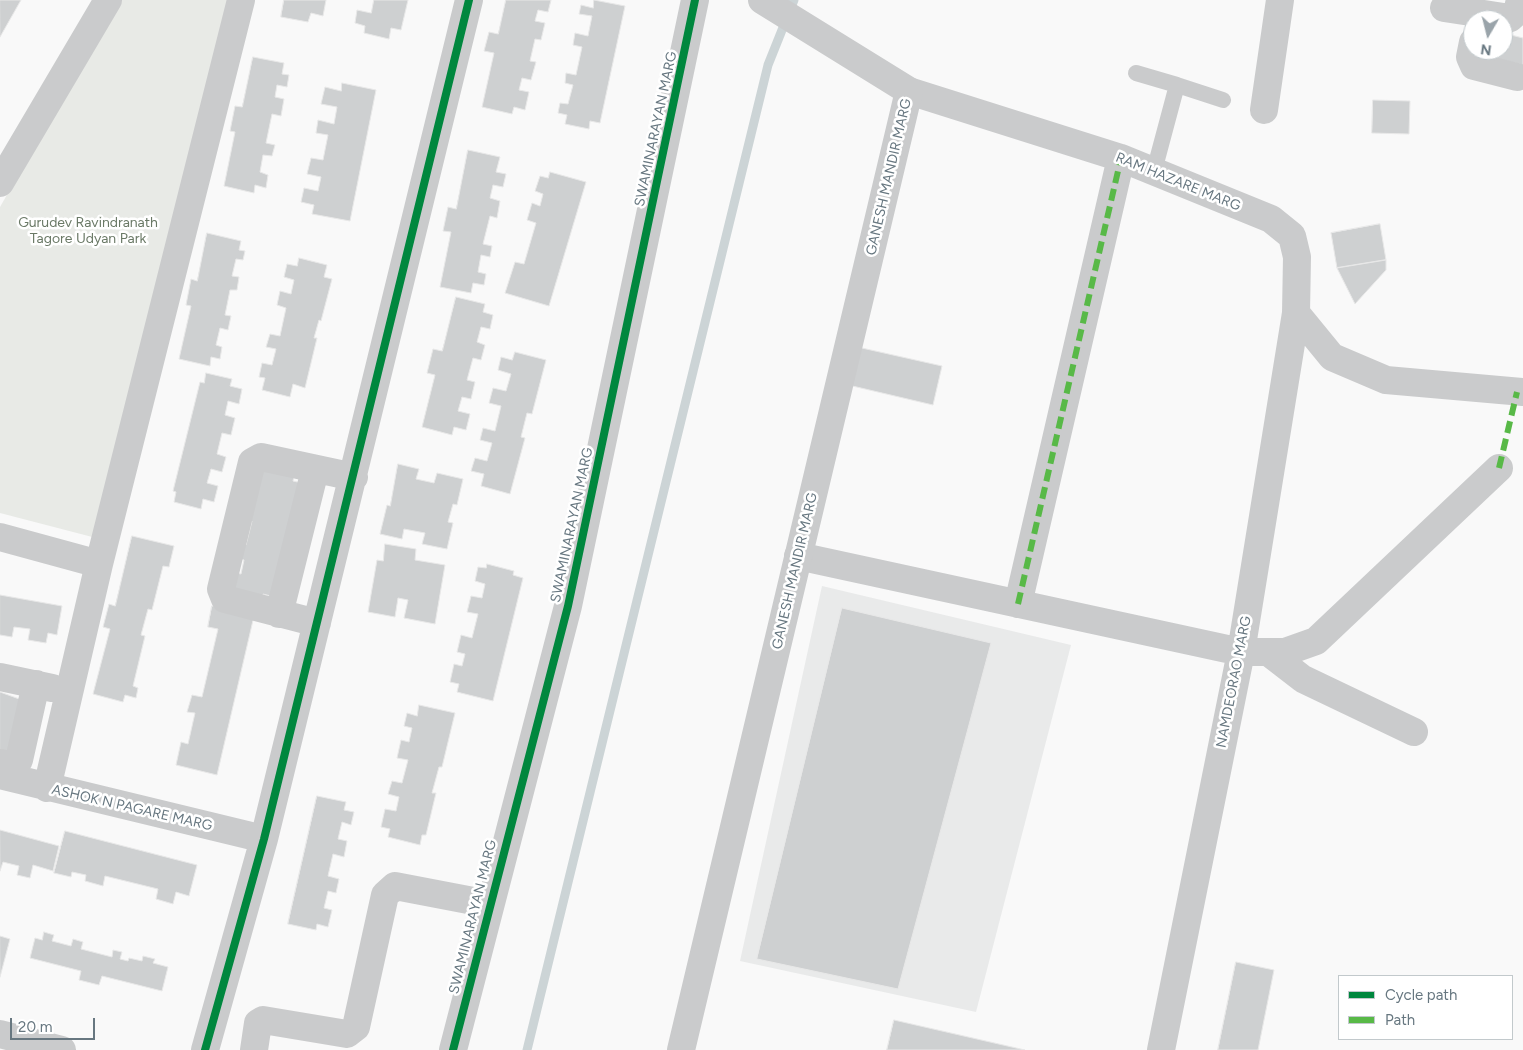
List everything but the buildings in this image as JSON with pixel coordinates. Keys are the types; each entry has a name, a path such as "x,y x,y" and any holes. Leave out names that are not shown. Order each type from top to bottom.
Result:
{"street":[{"path":"0,183 108,0"},
{"path":"47,788 99,564 241,0"},
{"path":"205,1050 264,839 469,0"},
{"name":"SWAMINARAYAN MARG","path":"452,1050 568,606 695,0"},
{"path":"1264,110 1280,0"},
{"path":"1463,20 1439,15 1433,4 1510,18 1517,12 1520,0"},
{"name":"RAM HAZARE MARG","path":"768,4 909,91 1121,158 1271,219 1292,236 1297,257 1296,313"},
{"path":"1471,60 1474,66 1517,77"},
{"name":"GANESH MANDIR MARG","path":"681,1050 909,91"},
{"path":"1018,604 1121,158"},
{"path":"1296,313 1332,357 1386,380 1523,392"},
{"name":"NAMDEORAO MARG","path":"1160,1050 1241,652 1296,313"},
{"path":"321,611 282,602 225,599 221,589 252,462 261,457 313,479 351,486"},
{"path":"798,556 1241,652 1285,652 1316,641 1499,468"},
{"path":"282,602 313,479"},
{"path":"0,537 99,564"},
{"path":"1268,652 1303,679 1414,732"},
{"path":"0,677 70,691"},
{"path":"0,763 13,766 19,760 36,684"},
{"path":"29,719 61,726"},
{"name":"ASHOK N PAGARE MARG","path":"0,775 47,788 264,839"},
{"path":"254,1050 258,1023 263,1020 346,1034 356,1027 385,895 395,886 489,904"},
{"path":"0,1035 62,1050"}],"lane":[{"path":"1136,73 1224,100"},
{"path":"1154,171 1176,85"}],"shaded area":[{"path":"822,586 1071,645 976,1012 740,961"}],"green space":[{"name":"Gurudev Ravindranath Tagore Udyan Park","path":"118,0 236,0 100,539 0,513 0,207"}],"waterway":[{"path":"527,1050 768,65 794,0"}],"marked path":[{"path":"1018,604 1121,158"},
{"path":"1499,468 1517,392"}],"cycle path":[{"path":"205,1050 264,839 469,0"},
{"path":"453,1050 568,606 695,0"}]}
